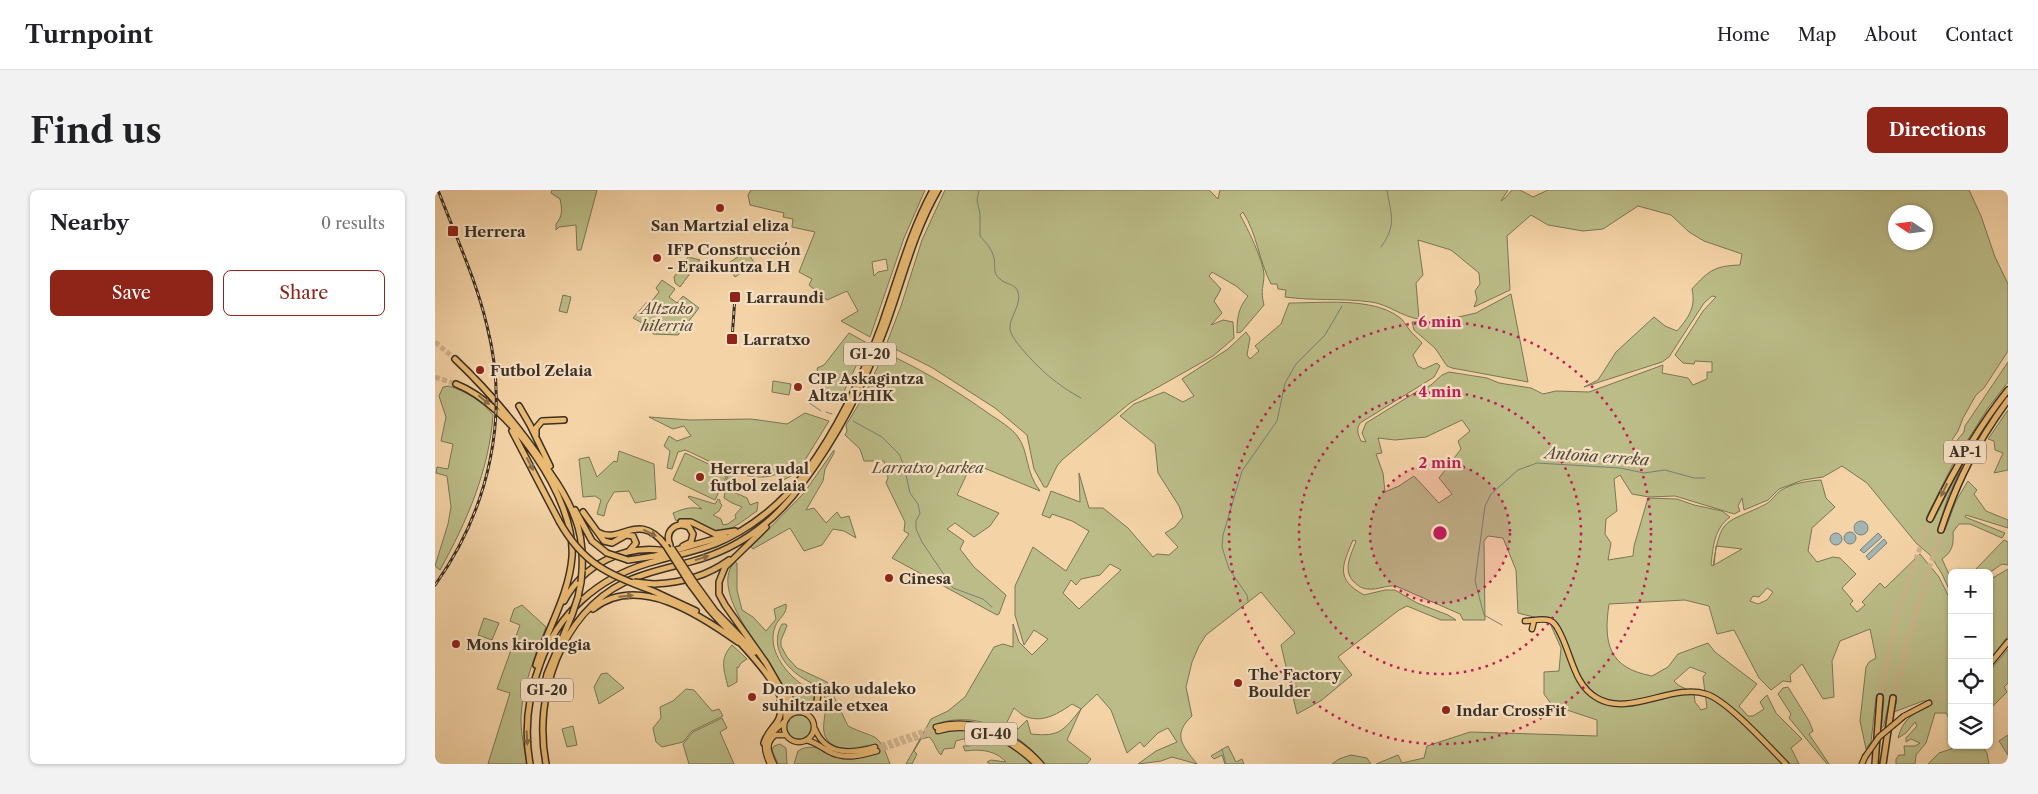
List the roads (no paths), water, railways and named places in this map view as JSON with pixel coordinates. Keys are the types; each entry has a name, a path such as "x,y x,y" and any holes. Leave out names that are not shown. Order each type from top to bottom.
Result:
{"highway":[{"name":"GI-20","path":"530,764 527,734 528,712 533,686 542,658 561,623 591,592 627,571 723,540 754,523 778,503 807,470 849,399 873,347 913,233 933,190"},
{"name":"GI-20","path":"546,764 542,735 545,700 550,678 565,643 582,616 598,600 623,583 652,572 717,553 738,543 773,517 793,496 811,472 853,401 877,349 918,232 938,190"},
{"path":"455,359 486,389 533,441 563,488 587,533 597,546 607,553 628,560 712,540 735,531 772,504 778,503"},
{"path":"456,384 480,396 523,440 549,478 562,503 571,535 572,558 569,577 542,646 529,693 528,712"},
{"name":"AP-1","path":"1930,519 1961,457 2008,390"},
{"name":"AP-1","path":"1941,530 1951,499 1967,463 1985,431 2008,400"},
{"path":"519,406 550,466"},
{"path":"537,438 535,430 539,422 564,420"},
{"path":"507,422 567,536 586,558 603,571 699,612 748,651"},
{"path":"517,424 543,460 567,499"},
{"path":"542,735 540,713 544,687 578,597 582,571 581,539 576,520 563,488"},
{"path":"542,646 565,599 579,580 602,562 625,552 635,545 633,536 626,535 617,542 610,543 602,540 583,512"},
{"path":"619,578 654,584 676,582 702,574 723,564 763,530 773,517"},
{"path":"667,547 665,538 667,531 671,526 679,522 691,522 715,534 735,531"},
{"path":"625,552 667,547 691,542 693,534 691,529 683,525 673,528 668,536 667,547"},
{"path":"598,532 609,536 628,530 641,529 654,534 667,547 709,610 763,669 785,707 785,720"},
{"path":"647,557 667,547"},
{"path":"739,551 723,571 719,582 719,594 725,605 790,699 807,707 813,706 818,699 817,690"},
{"path":"692,583 773,675"},
{"path":"582,616 602,603 617,597 643,596 684,608 711,623 738,642"},
{"path":"766,663 789,703 800,711"},
{"path":"765,743 768,735 780,720 782,711 779,696"},
{"path":"1875,764 1880,696"},
{"path":"1883,764 1893,698"}],"main road":[{"path":"1525,620 1546,620 1554,624 1567,646 1577,677 1582,686 1599,699 1620,704 1686,692 1706,694 1725,706 1786,764"},
{"path":"1532,629 1533,621"},
{"path":"1993,661 2008,642"},
{"path":"1862,764 1879,737 1903,716 1929,703"},
{"path":"770,764 765,752 765,743 769,735 792,713 800,711 812,718 814,729 823,742 839,751 854,752 876,749 860,756 845,756 835,754 816,743 806,740 795,742 786,735 775,735 769,741 768,750 775,764"},
{"path":"785,720 786,735"},
{"name":"GI-40","path":"1036,764 1011,744 985,732 964,727 937,729 963,723 990,729 1017,743 1041,764"},
{"path":"806,740 813,734 814,729"}],"waterway":[{"path":"979,190 977,200 980,214 980,236 992,252 995,261 995,272 998,277 1015,287 1018,292 1018,302 1010,324 1012,334 1035,364 1064,388 1081,398"},
{"path":"1381,247 1391,226 1387,190"},
{"path":"1248,601 1247,595 1229,569 1222,547 1223,535 1242,471 1277,421 1285,383 1296,364 1325,335 1342,306"},
{"path":"808,402 821,411"},
{"path":"826,412 832,414"},
{"path":"853,421 882,437 899,454 904,466 910,493 918,504 920,513 916,521 916,529 922,542 953,588 983,599 992,607"},
{"name":"Antoña erreka","path":"1502,625 1484,615 1475,581 1485,506 1491,494 1518,470 1537,463 1620,468 1644,473 1665,470 1694,478 1705,478"},
{"path":"1222,749 1226,764"}],"tunnel":[{"path":"435,342 455,359"},
{"path":"435,377 456,384"},
{"path":"1880,697 1897,615 1930,519"},
{"path":"1893,698 1914,618 1941,530"},
{"path":"1929,703 1948,693"},
{"path":"875,747 936,727"},
{"path":"877,751 938,731"}],"railway":[{"path":"435,585 454,556 481,494 490,461 495,427 496,393 494,360 487,326 471,274 438,190"},
{"path":"732,339 735,297"}],"place":[{"name":"San Martzial eliza","path":"720,208"},
{"name":"Herrera","path":"453,231"},
{"name":"IFP Construcción - Eraikuntza LH","path":"657,258"},
{"name":"Larraundi","path":"735,297"},
{"name":"Larratxo","path":"732,339"},
{"name":"Futbol Zelaia","path":"480,370"},
{"name":"CIP Askagintza Altza LHIK","path":"798,387"},
{"name":"Herrera udal futbol zelaia","path":"700,477"},
{"name":"Cinesa","path":"889,578"},
{"name":"Mons kiroldegia","path":"456,644"},
{"name":"The Factory Boulder","path":"1238,683"},
{"name":"Donostiako udaleko suhiltzaile etxea","path":"752,697"},
{"name":"Indar CrossFit","path":"1446,710"}],"park label":[{"name":"Altzako hilerria","path":"667,316"},
{"name":"Larratxo parkea","path":"928,467"}]}
